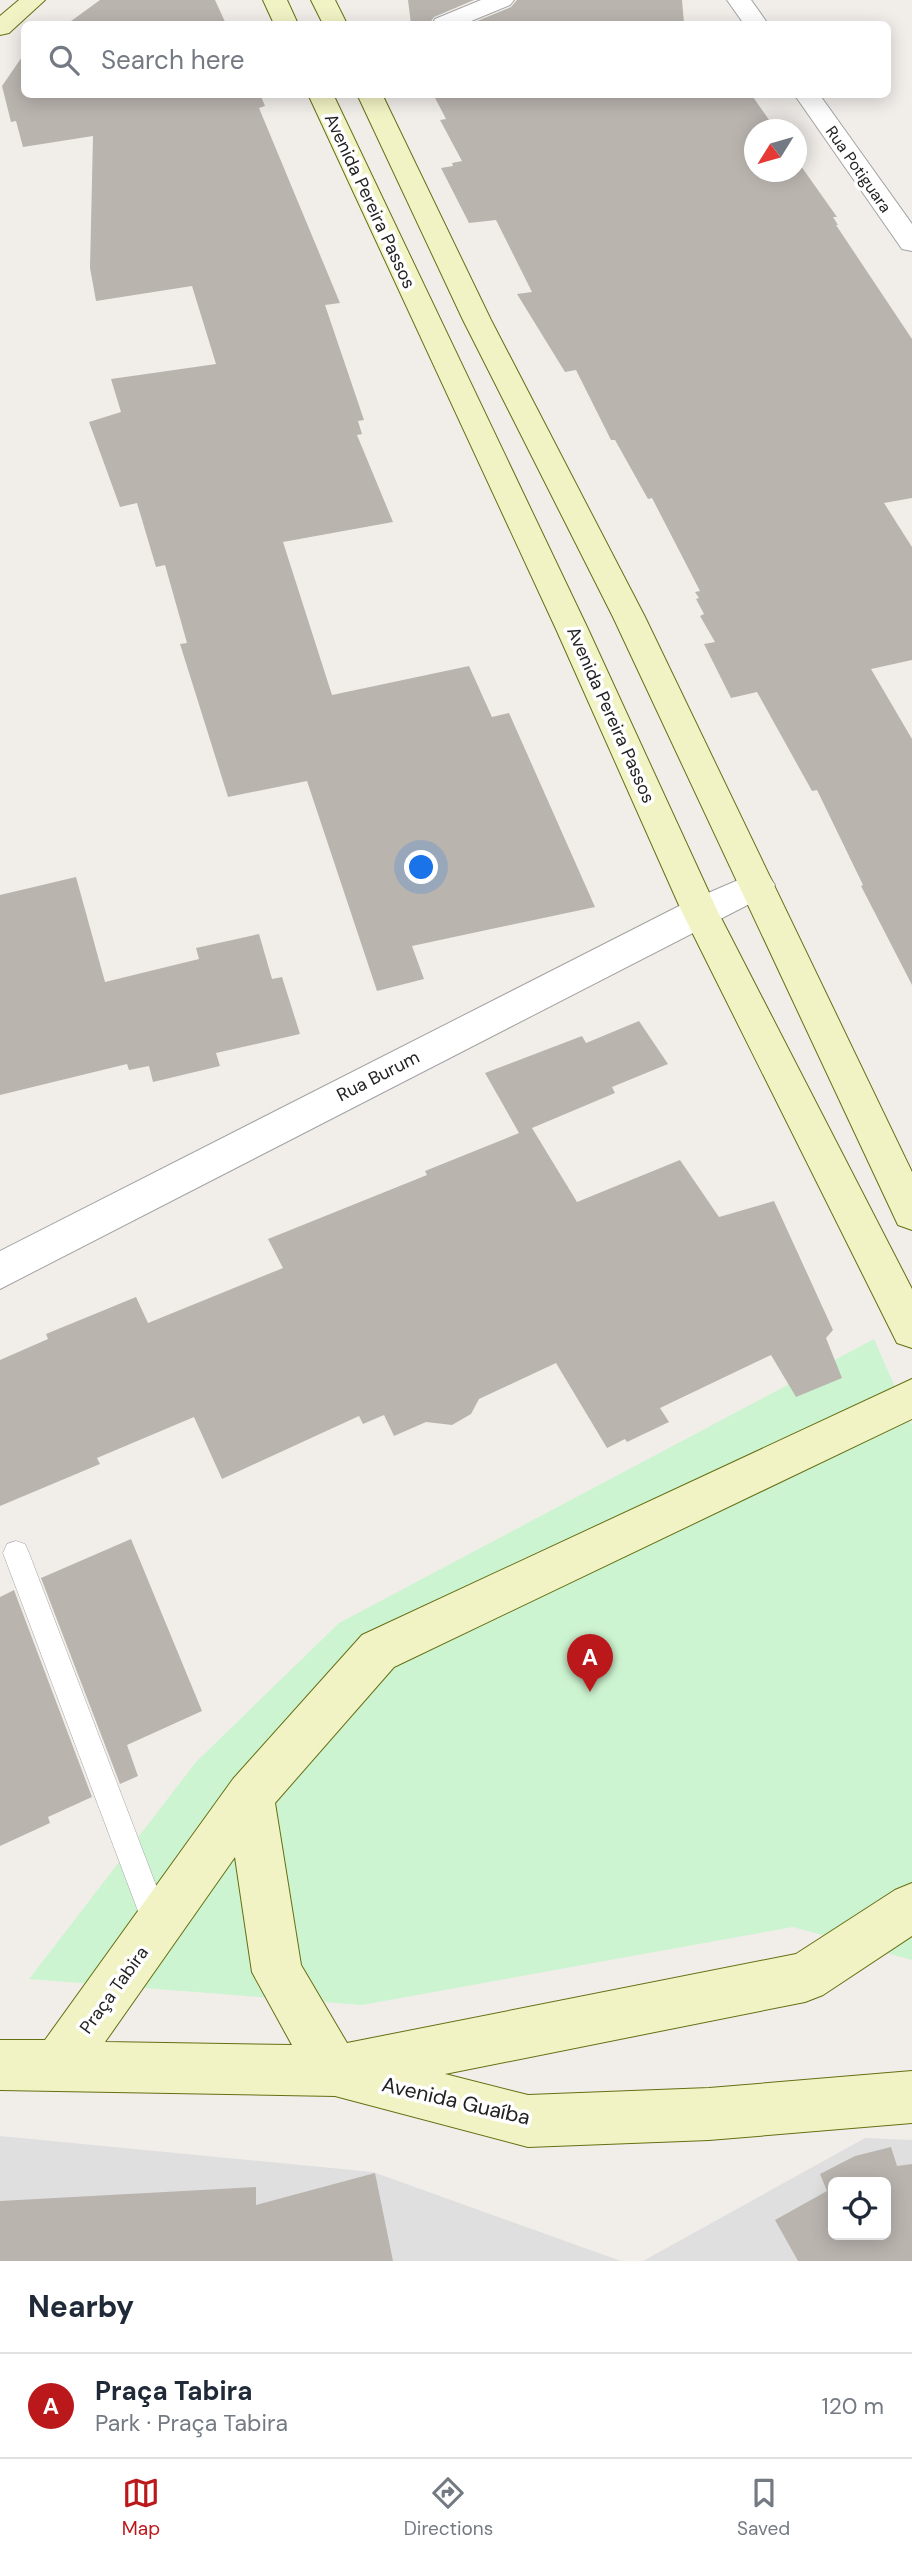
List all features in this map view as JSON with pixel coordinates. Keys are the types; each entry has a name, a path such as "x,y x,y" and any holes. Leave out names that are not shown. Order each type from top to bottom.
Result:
{"main road":[{"path":"0,28 33,0"},
{"path":"275,0 285,21"},
{"path":"323,0 334,21"},
{"name":"Avenida Pereira Passos","path":"322,98 572,629 700,912 912,1330"},
{"path":"371,98 477,320 629,617 912,1213"},
{"path":"429,327 477,320"},
{"path":"572,629 629,617"},
{"name":"Praça Tabira","path":"56,2068 250,1796 379,1651 912,1398"},
{"path":"250,1796 277,1972 335,2071 805,1978 912,1907"},
{"name":"Avenida Guaíba","path":"0,2065 335,2071 528,2121 709,2114 912,2097"}],"street":[{"path":"451,21 502,0"},
{"path":"739,0 754,21"},
{"name":"Rua Potiguara","path":"809,98 912,243"},
{"name":"Rua Burum","path":"0,1271 757,885"}],"lane":[{"path":"16,1553 158,1927"}],"shaded area":[{"path":"0,2136 373,2172 621,2261 0,2261"},
{"path":"865,2138 912,2140 912,2261 643,2261"}],"green space":[{"path":"874,1339 912,1426 912,1960 793,1927 362,2005 29,1979 196,1762 339,1623"}],"building":[{"path":"100,0 215,0 225,21 71,21"},
{"path":"408,0 474,0 434,17 431,21 411,21"},
{"path":"517,0 682,0 684,21 477,21 511,7"},
{"path":"21,58 21,98 262,98 265,106 259,108 340,303 325,305 364,420 358,421 362,434 357,435 393,522 283,542 332,695 469,666 492,717 509,713 595,907 412,946 424,979 377,991 307,781 228,797 180,644 187,643 165,565 156,567 137,503 120,507 89,422 121,412 111,379 216,364 192,286 96,301 90,268 93,136 23,147 16,121 11,122 2,86"},
{"path":"435,98 754,98 768,119 744,119 744,182 807,182 807,175 837,217 833,217 836,225 912,339 912,498 884,503 912,547 912,660 871,669 912,739 912,985 861,886 863,885 817,790 812,791 757,692 731,698 704,644 715,642 700,616 704,614 695,592 700,591 652,498 648,499 615,440 611,440 576,370 565,372 517,294 532,292 496,220 469,223 441,168 462,161 440,120 446,119"},
{"path":"76,877 105,982 199,959 196,948 259,934 272,979 282,977 300,1034 216,1053 220,1066 153,1082 149,1066 129,1070 127,1064 0,1095 0,895"},
{"path":"639,1021 668,1064 612,1087 615,1093 532,1128 577,1202 680,1160 719,1217 774,1201 833,1330 826,1338 842,1378 796,1397 771,1355 660,1408 669,1422 627,1442 625,1439 607,1448 556,1363 479,1399 471,1414 452,1425 426,1422 394,1436 384,1415 363,1424 359,1416 222,1479 194,1417 97,1458 100,1464 0,1506 0,1360 48,1339 46,1334 136,1297 148,1323 283,1268 268,1239 427,1175 425,1171 519,1133 485,1073 582,1036 586,1043"},
{"path":"131,1539 202,1711 127,1745 138,1776 120,1784 41,1578"},
{"path":"14,1590 92,1797 48,1817 50,1823 0,1846 0,1597"},
{"path":"891,2147 897,2166 912,2164 912,2261 798,2261 775,2220 827,2191 820,2174 855,2156"},
{"path":"375,2173 393,2261 0,2261 0,2201 256,2187 256,2205"}],"place":[{"name":"Praça Tabira","path":"590,1692"}]}
